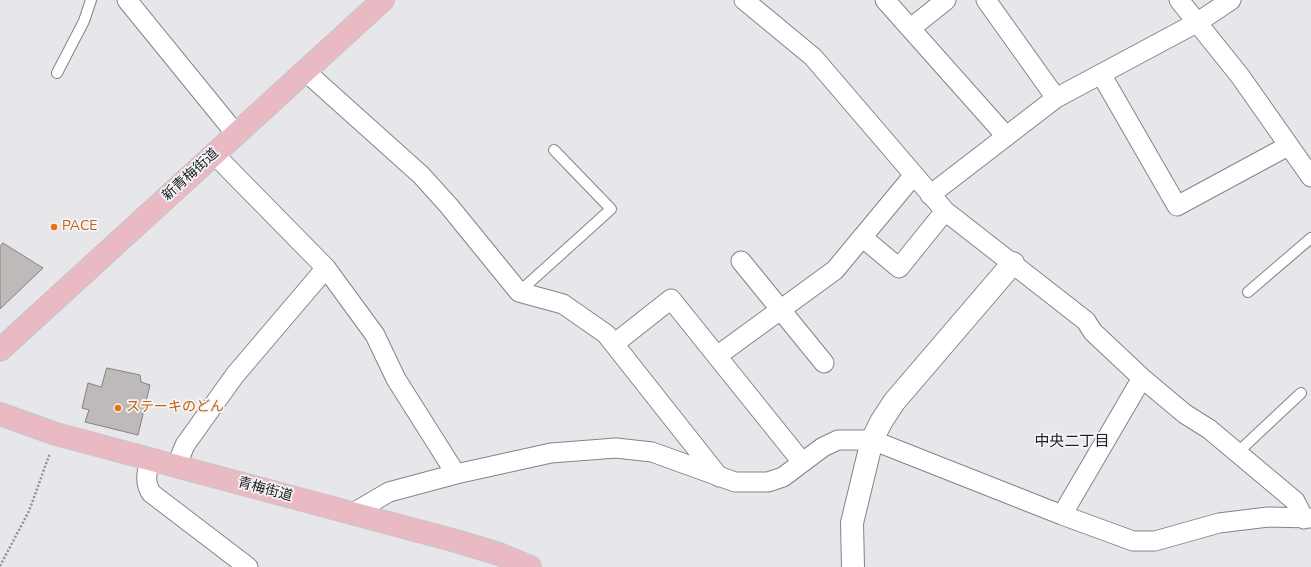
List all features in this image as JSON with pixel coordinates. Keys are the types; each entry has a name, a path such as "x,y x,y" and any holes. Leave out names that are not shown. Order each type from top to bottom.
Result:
{"main road":[{"name":"新青梅街道","path":"0,350 383,0"},
{"name":"青梅街道","path":"0,414 56,434 462,542 530,567"}],"street":[{"path":"127,0 236,134"},
{"path":"744,0 813,57 913,176 945,211 1086,321 1093,332 1142,378 1185,414 1209,429 1295,501 1308,518"},
{"path":"885,0 1006,136"},
{"path":"911,28 946,0"},
{"path":"986,0 1056,98"},
{"path":"1180,0 1240,76 1311,177"},
{"path":"930,195 1056,98 1198,22 1231,0"},
{"path":"305,71 421,175 449,206 519,292 563,304 606,334 719,476"},
{"path":"1102,74 1177,206 1288,146"},
{"path":"214,154 326,268 375,334 396,379 456,474"},
{"path":"717,356 835,270 913,176"},
{"path":"862,237 899,268 945,211"},
{"path":"741,261 824,363"},
{"path":"853,567 852,523 872,440 881,422 894,402 1012,263"},
{"path":"176,467 185,445 235,375 326,268"},
{"path":"614,344 671,299 802,462"},
{"path":"1062,515 1142,378"},
{"path":"353,513 389,492 456,474 551,453 616,448 652,452 735,482 768,482 783,477 823,447 838,440 872,440 1062,515 1133,541 1155,541 1219,523 1268,517 1308,518"},
{"path":"150,460 146,483 151,493 244,566"}],"lane":[{"path":"57,73 84,21 91,0"},
{"path":"519,292 611,209 554,150"},
{"path":"1248,292 1311,238"},
{"path":"1237,453 1301,393"}],"path":[{"path":"0,566 29,511 56,434"}],"building":[{"path":"3,243 43,268 0,309 0,247"},
{"path":"107,368 140,375 141,382 150,385 138,435 85,422 89,410 82,408 88,383 101,387"}],"place":[{"name":"PACE","path":"54,227"},
{"name":"ステーキのどん","path":"118,408"}],"district":[{"name":"中央二丁目","path":"1072,442"}]}
